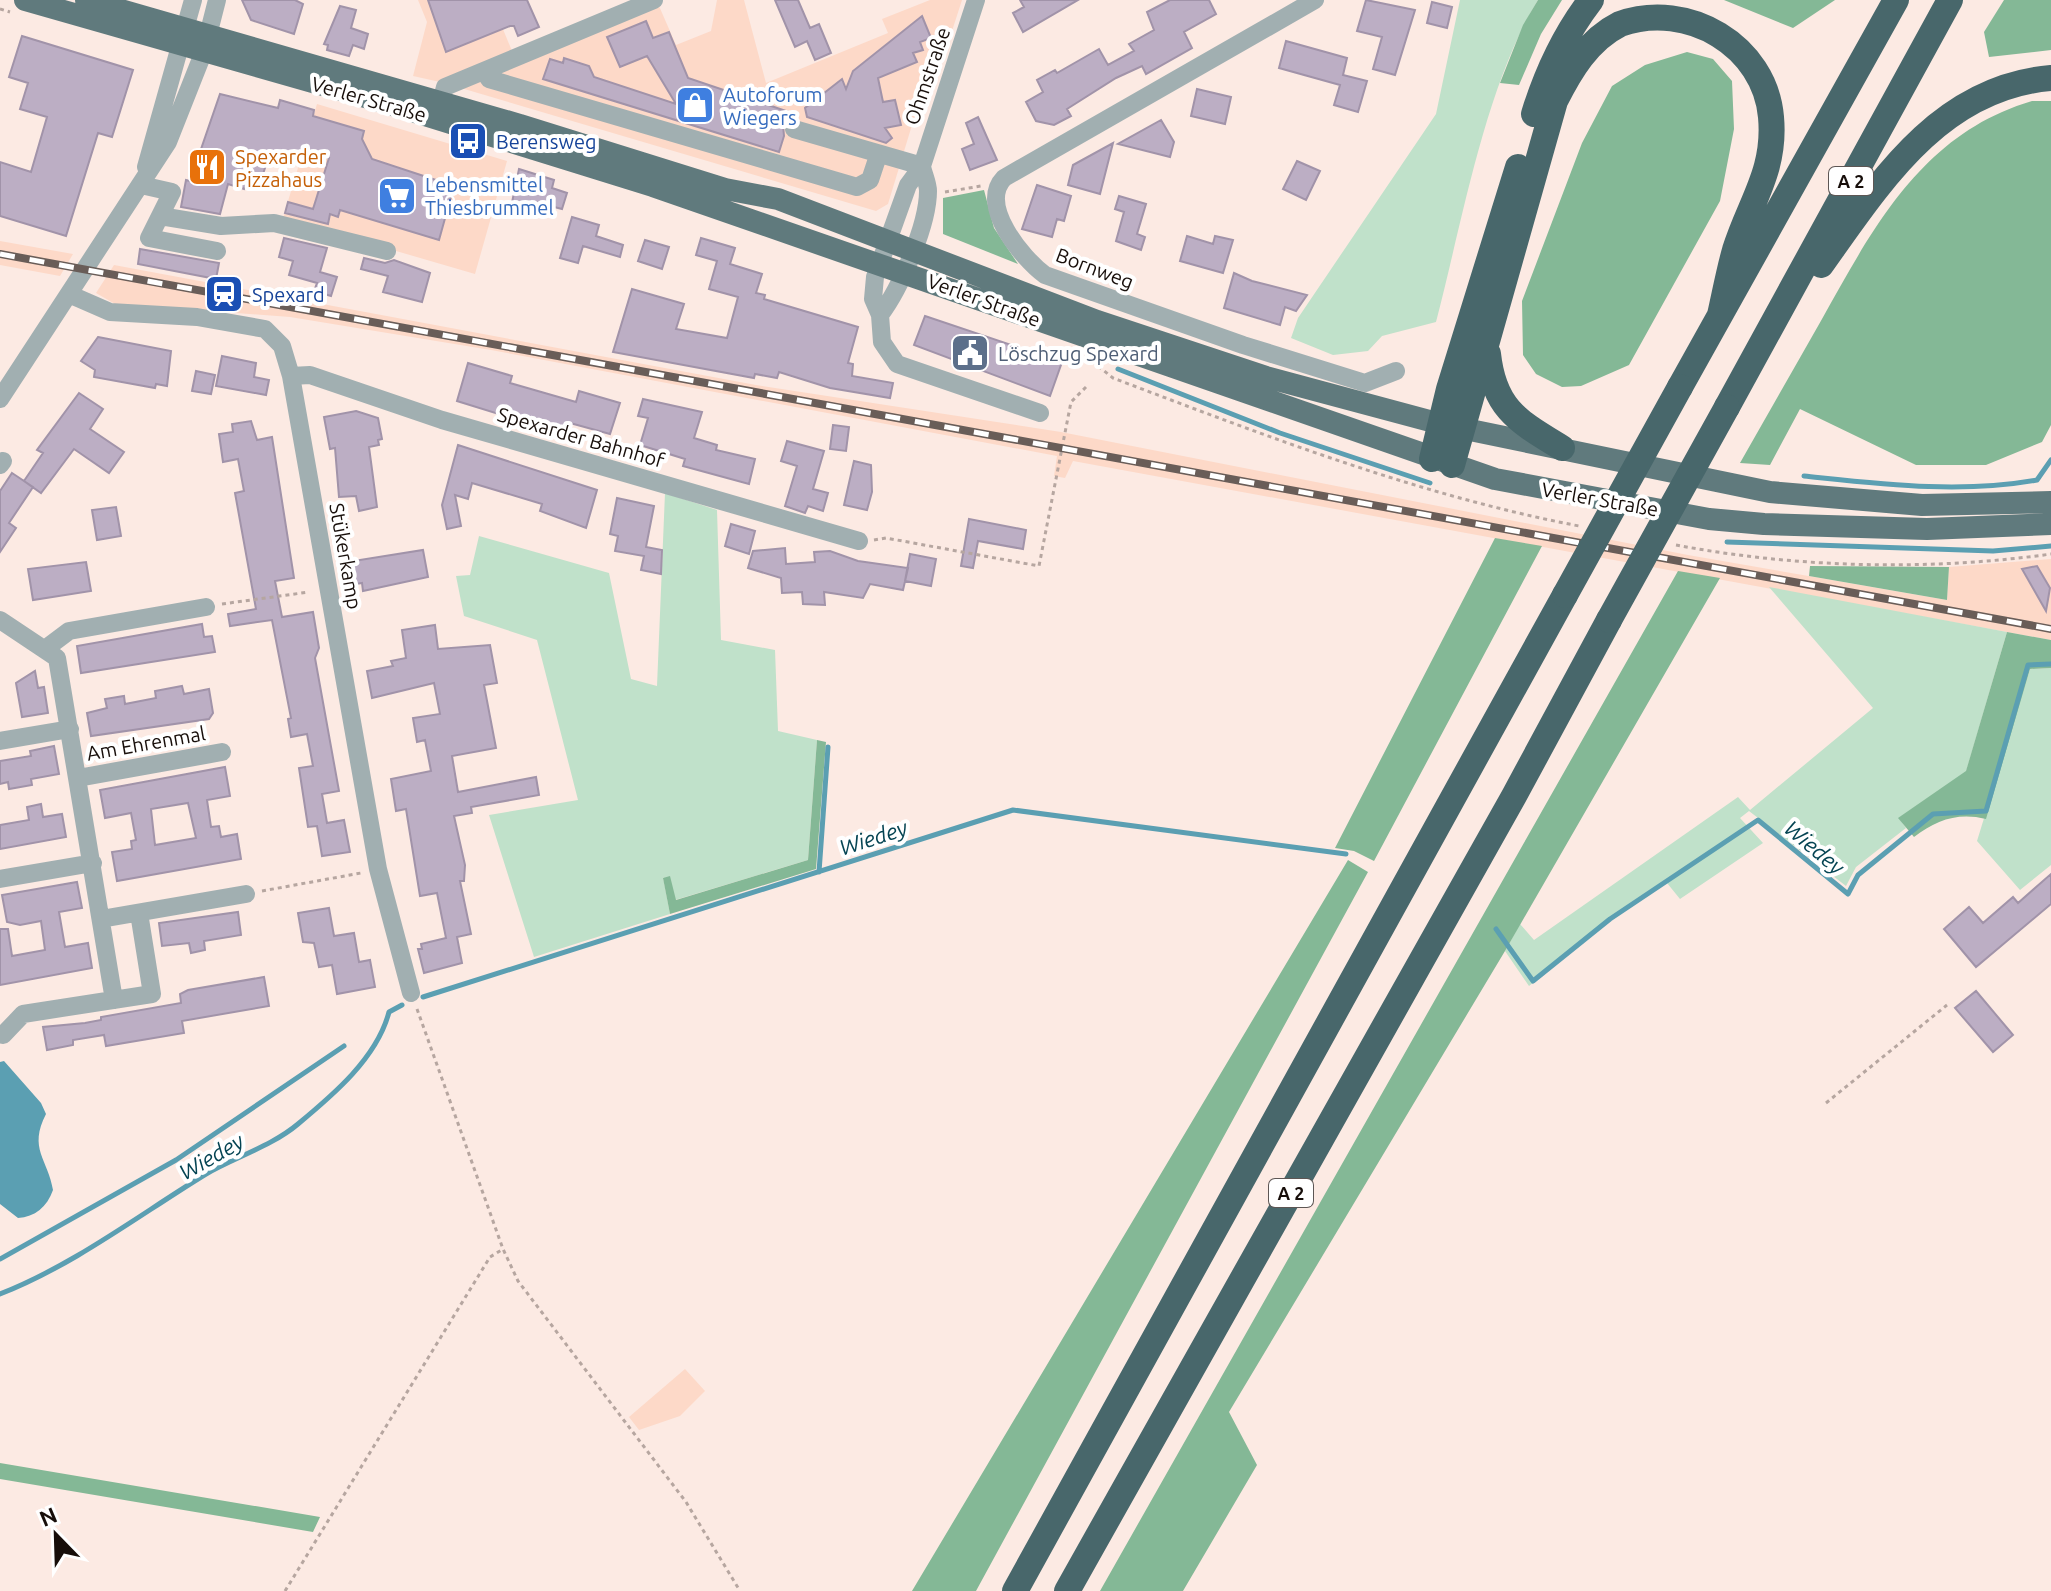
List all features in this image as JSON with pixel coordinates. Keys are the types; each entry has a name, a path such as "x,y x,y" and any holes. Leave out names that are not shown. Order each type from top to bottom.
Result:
{"highway":[{"path":"1442,462 1545,77 1572,25 1591,0"},
{"name":"A 2","path":"1015,1591 1896,0"},
{"name":"A 2","path":"1067,1591 1514,796 1950,0"},
{"path":"1452,427 1487,347 1555,101 1573,66 1596,41 1621,24 1645,17 1688,18 1727,36 1753,65 1767,94 1771,115 1771,148 1764,185 1736,248 1720,315"},
{"path":"1752,362 1882,181 1912,145 1945,117 1983,93 2025,80 2051,78"},
{"path":"1487,347 1493,383 1505,407 1520,422 1562,448"}],"main road":[{"name":"Verler Straße","path":"25,0 182,36 438,110 880,262 909,261 1266,377 1452,427 1770,492 1922,505 2051,502"},
{"name":"Verler Straße","path":"86,0 182,36"},
{"name":"Verler Straße","path":"438,110 520,125 725,189 778,199 889,241 909,261 1442,462 1495,479 1709,519 1927,529 2051,524"}],"street":[{"path":"141,185 193,0"},
{"path":"0,399 71,295 168,142 206,43 217,0"},
{"path":"438,110 445,87 654,0"},
{"name":"Ohmstraße","path":"976,0 922,166 908,185 880,262 873,299 880,315 882,342 897,364 1040,413"},
{"path":"996,188 1013,172 1315,0"},
{"path":"485,71 489,79 857,187 870,180 878,156"},
{"path":"520,125 529,91"},
{"path":"794,129 878,156 922,166"},
{"name":"Ohmstraße","path":"880,315 909,261 928,191 922,166"},
{"path":"141,185 172,192 149,238 217,251"},
{"name":"Bornweg","path":"996,188 996,203 1017,248 1045,275 1243,345 1365,383 1396,371"},
{"path":"160,216 221,226 274,223 387,251"},
{"name":"Stükerkamp","path":"71,295 110,312 197,317 265,329 282,346 291,376 330,588 378,869 411,993"},
{"name":"Spexarder Bahnhof","path":"291,376 310,375 442,420 859,541"},
{"path":"0,620 45,649 69,631 206,607"},
{"name":"Am Ehrenmal","path":"45,649 57,658 114,1000"},
{"name":"Am Ehrenmal","path":"0,741 70,729"},
{"name":"Am Ehrenmal","path":"78,778 222,752"},
{"path":"0,879 93,863"},
{"path":"101,919 246,894"},
{"path":"3,1035 23,1014 152,994 139,913"}],"path":[{"path":"939,192 985,186 996,188"},
{"path":"859,541 886,538 1039,566 1071,402 1087,386"},
{"path":"206,607 330,588"},
{"path":"246,894 378,869"},
{"path":"411,993 503,1249 518,1281 686,1502 740,1591"},
{"path":"1826,1103 1947,1005"},
{"path":"285,1591 490,1257 503,1249"}],"shaded area":[{"path":"418,0 491,0 512,51 440,82 413,76 427,22"},
{"path":"717,0 744,0 766,83 888,33 882,19 930,0 962,0 952,31 919,102 888,204 876,211 461,88 659,6 676,45 711,31"},
{"path":"317,104 507,161 475,274 283,218"},
{"path":"0,241 73,254 60,276 0,265"},
{"path":"114,265 756,385 1061,432 1688,555 1947,600 1949,567 2051,559 2051,640 1073,461 1065,478 1054,476 1057,456 491,350 290,317 115,304 96,293"},
{"path":"685,1369 705,1391 680,1416 639,1430 629,1417"}],"green space":[{"path":"1460,0 1538,0 1519,34 1489,114 1436,322 1382,336 1368,351 1333,355 1291,338 1298,318 1436,114"},
{"path":"1538,0 1562,0 1541,34 1519,85 1500,83 1523,25"},
{"path":"1724,0 1835,0 1793,28"},
{"path":"2004,0 2051,0 2051,50 1989,57 1984,32"},
{"path":"1687,52 1713,59 1732,81 1734,129 1720,201 1629,365 1581,386 1562,387 1536,374 1523,355 1522,301 1582,143 1612,86 1645,65"},
{"path":"2032,101 2051,101 2051,425 2042,442 1986,465 1916,465 1800,409 1770,465 1740,463 1861,250 1906,187 1931,160 1961,135 1994,116"},
{"path":"984,190 994,228 1018,264 943,234 943,198"},
{"path":"665,493 717,510 721,640 775,650 778,731 817,740 808,860 675,900 663,877 670,914 534,957 489,815 578,800 537,640 464,616 456,576 470,575 479,536 609,573 631,679 657,686"},
{"path":"1495,538 1542,546 1374,861 1354,851 1335,848"},
{"path":"1810,566 1949,567 1947,600 1809,576"},
{"path":"1678,571 1720,578 1505,951 1229,1412 1257,1465 1183,1591 1100,1591"},
{"path":"1769,587 2007,632 1966,772 1899,818 1906,828 1856,867 1846,886 1749,811 1740,818 1763,843 1680,899 1667,883 1611,920 1529,986 1505,951 1520,924 1534,940 1738,797 1750,810 1873,708"},
{"path":"2007,632 2051,640 2051,668 2030,669 1986,819 1966,816 1948,819 1914,837 1898,818 1966,771"},
{"path":"2051,668 2051,865 2020,890 1977,841 2030,669"},
{"path":"817,740 826,742 816,869 670,914 663,878 670,876 676,900 808,860"},
{"path":"1348,860 1368,872 976,1591 912,1591"},
{"path":"0,1463 320,1517 313,1532 0,1479"}],"water":[{"path":"4,1061 41,1103 46,1114 39,1145 53,1190 40,1210 18,1218 0,1204 0,1062"}],"building":[{"path":"242,0 295,0 303,4 294,34 251,20"},
{"path":"428,0 527,0 539,27 518,36 514,26 510,26 446,52"},
{"path":"775,0 798,0 810,28 819,24 831,53 815,60 807,41 795,47"},
{"path":"1020,0 1078,0 1023,32 1013,13 1024,7"},
{"path":"1170,0 1209,0 1216,14 1184,32 1192,48 1146,74 1142,66 1116,78 1067,109 1071,116 1054,125 1036,121 1026,102 1043,92 1037,80 1055,70 1057,73 1099,49 1108,65 1134,51 1129,44 1154,30 1147,12"},
{"path":"1366,0 1415,10 1395,75 1373,69 1382,37 1357,31"},
{"path":"1432,2 1452,7 1447,28 1427,23"},
{"path":"340,6 356,10 351,28 368,34 364,49 353,45 349,56 327,50 328,45 324,44"},
{"path":"922,16 931,38 920,42 923,50 913,53 917,62 878,78 883,102 895,100 901,125 885,128 892,138 886,143 807,117 805,108 842,79 846,89 853,71"},
{"name":"Autoforum Wiegers","path":"646,21 653,38 669,32 688,78 792,113 783,125 784,136 779,152 543,79 550,59 563,63 564,58 589,66 594,77 676,104 647,56 620,67 607,37"},
{"path":"22,36 133,70 112,137 98,133 66,236 0,216 0,162 31,172 47,117 20,109 28,83 9,77"},
{"path":"1286,41 1347,58 1343,75 1367,81 1358,112 1334,105 1340,85 1279,68"},
{"path":"1197,89 1231,97 1225,124 1191,116"},
{"path":"220,94 278,108 280,100 314,110 313,116 364,131 362,139 372,159 454,186 439,240 340,210 338,217 330,214 328,224 285,213 288,202 313,209 329,158 302,150 300,156 282,150 278,166 267,162 262,177 249,173 244,189 228,184 220,214 181,207 186,180 190,181"},
{"path":"978,117 997,160 970,170 962,149 974,144 966,123"},
{"path":"1161,120 1174,142 1170,157 1118,144"},
{"path":"1113,143 1100,194 1068,185 1073,165"},
{"path":"1297,161 1320,171 1306,200 1283,189"},
{"path":"519,169 554,180 552,188 567,193 562,209 531,201 525,217 510,212"},
{"path":"1037,185 1071,196 1064,221 1057,219 1052,237 1022,229"},
{"path":"1119,196 1146,204 1137,234 1145,237 1141,250 1116,241 1124,212 1115,209"},
{"path":"572,217 599,225 596,236 623,245 620,257 583,246 578,263 560,258"},
{"path":"1187,236 1213,244 1215,236 1233,240 1223,273 1180,261"},
{"path":"284,238 327,248 320,272 337,277 331,296 314,291 317,283 289,275 293,261 279,257"},
{"path":"701,238 735,248 730,264 762,274 756,293 765,295 764,299 858,327 848,363 853,364 852,376 893,383 890,398 830,388 779,372 777,378 755,374 754,378 613,352 632,289 684,304 676,329 727,338 738,297 709,289 717,261 696,255"},
{"path":"645,240 669,247 662,269 638,261"},
{"path":"140,249 219,263 216,279 138,264"},
{"path":"364,258 385,263 394,260 430,273 422,302 383,292 388,276 361,269"},
{"path":"1234,273 1252,281 1307,295 1296,311 1285,307 1280,325 1224,308"},
{"path":"925,316 1062,362 1050,396 914,345"},
{"path":"98,337 171,351 167,386 156,384 155,388 94,377 95,370 81,361"},
{"path":"222,356 256,363 254,377 269,380 266,395 216,386"},
{"path":"468,363 512,376 510,383 576,402 579,391 620,403 610,434 570,423 566,435 457,401"},
{"path":"196,371 215,375 211,394 192,391"},
{"path":"79,393 103,409 90,429 124,452 109,473 74,449 41,493 24,481 43,453 37,450"},
{"path":"643,399 702,412 694,438 717,445 716,450 755,459 749,484 683,466 685,459 640,445 648,418 638,416"},
{"path":"356,411 378,418 382,439 378,440 379,445 369,447 377,507 359,511 356,496 339,497 335,448 330,449 324,417"},
{"path":"251,421 257,440 272,437 294,578 275,581 282,617 313,612 319,648 315,658 339,791 322,794 327,823 344,820 350,852 322,856 317,826 308,827 299,768 313,766 307,734 291,737 288,719 291,718 272,620 230,626 228,614 256,609 235,493 244,491 238,459 223,462 219,434 233,432 232,424"},
{"path":"833,425 849,427 846,451 830,449"},
{"path":"787,441 824,451 813,489 828,493 823,511 808,506 805,513 785,506 797,466 781,461"},
{"path":"458,445 597,490 586,528 540,511 542,504 472,483 468,499 455,495 461,526 447,529 442,505"},
{"path":"854,461 871,465 872,492 867,510 844,505"},
{"path":"12,473 33,487 9,523 16,528 0,552 0,491"},
{"path":"617,498 654,506 646,547 662,550 661,574 641,570 644,556 615,551 618,536 610,534"},
{"path":"116,507 121,536 97,540 92,510"},
{"path":"969,519 1026,530 1023,549 978,541 973,568 961,566"},
{"path":"731,524 755,531 749,554 725,546"},
{"path":"785,548 786,564 815,562 814,552 830,551 858,561 908,568 903,590 870,584 863,598 824,592 825,605 803,604 802,592 782,593 781,578 748,568 753,551"},
{"path":"423,550 428,577 363,591 362,583 350,585 347,562"},
{"path":"910,554 936,559 931,586 905,581"},
{"path":"86,562 91,591 33,600 28,569"},
{"path":"2037,566 2050,588 2046,611 2022,569"},
{"path":"202,624 204,637 212,636 215,652 81,673 77,646"},
{"path":"435,625 438,649 490,645 497,683 484,685 496,748 452,756 458,792 536,777 539,795 471,807 472,813 454,816 465,865 464,881 460,881 471,934 457,937 462,963 424,973 418,949 422,949 421,944 446,938 437,893 420,896 406,809 396,811 391,779 431,771 425,740 417,742 413,718 440,714 434,683 372,698 367,671 393,666 391,661 406,658 402,630"},
{"path":"35,671 38,688 44,687 48,713 22,717 16,683"},
{"path":"182,686 184,694 209,689 213,713 209,719 91,736 87,713 107,708 105,699 124,696 125,704 156,698 155,691"},
{"path":"54,746 59,774 31,779 32,785 9,789 8,782 0,784 0,761 31,756 30,751"},
{"path":"225,767 230,796 207,800 211,827 219,826 221,837 237,834 241,859 117,881 112,852 132,849 131,841 136,840 131,813 105,818 100,790","holes":["188,803 196,838 155,845 151,809"]},
{"path":"41,804 43,817 62,814 66,837 0,849 0,825 29,820 27,807"},
{"path":"2051,874 2051,904 1976,967 1944,929 1969,907 1983,923 2013,897 2018,903"},
{"path":"77,882 82,908 59,912 65,947 88,943 92,968 0,985 0,929 8,929 12,956 45,950 41,921 20,925 7,922 2,895"},
{"path":"329,908 334,936 354,933 359,962 370,960 375,987 337,994 332,965 319,967 314,943 303,942 298,913"},
{"path":"238,912 241,935 204,941 205,950 191,953 189,943 162,946 159,923"},
{"path":"264,977 269,1006 182,1021 184,1033 106,1046 104,1035 73,1040 73,1045 47,1050 43,1027 85,1023 101,1020 101,1017 181,1003 180,994 188,990"},
{"path":"1976,991 2013,1035 1993,1052 1955,1008"}],"waterway":[{"path":"1118,369 1280,433 1430,483"},
{"path":"1804,476 1920,486 1979,486 2037,480 2051,460"},
{"path":"1727,542 1993,551 2051,546"},
{"name":"Wiedey","path":"1496,929 1533,981 1610,919 1758,820 1848,894 1858,875 1933,814 1986,811 2028,665 2051,664"},
{"path":"819,872 828,747"},
{"name":"Wiedey","path":"423,997 1013,810 1346,854"},
{"name":"Wiedey","path":"0,1294 54,1269 206,1174 288,1132 352,1074 375,1045 389,1012 402,1005"},
{"path":"0,1259 176,1160 344,1046"}],"railway":[{"path":"0,254 2051,629"}],"place":[{"name":"Autoforum Wiegers","path":"695,105"},
{"name":"Berensweg","path":"468,141"},
{"name":"Spexarder Pizzahaus","path":"207,167"},
{"name":"Lebensmittel Thiesbrummel","path":"397,196"},
{"name":"Spexard","path":"224,294"},
{"name":"Löschzug Spexard","path":"970,353"}]}
